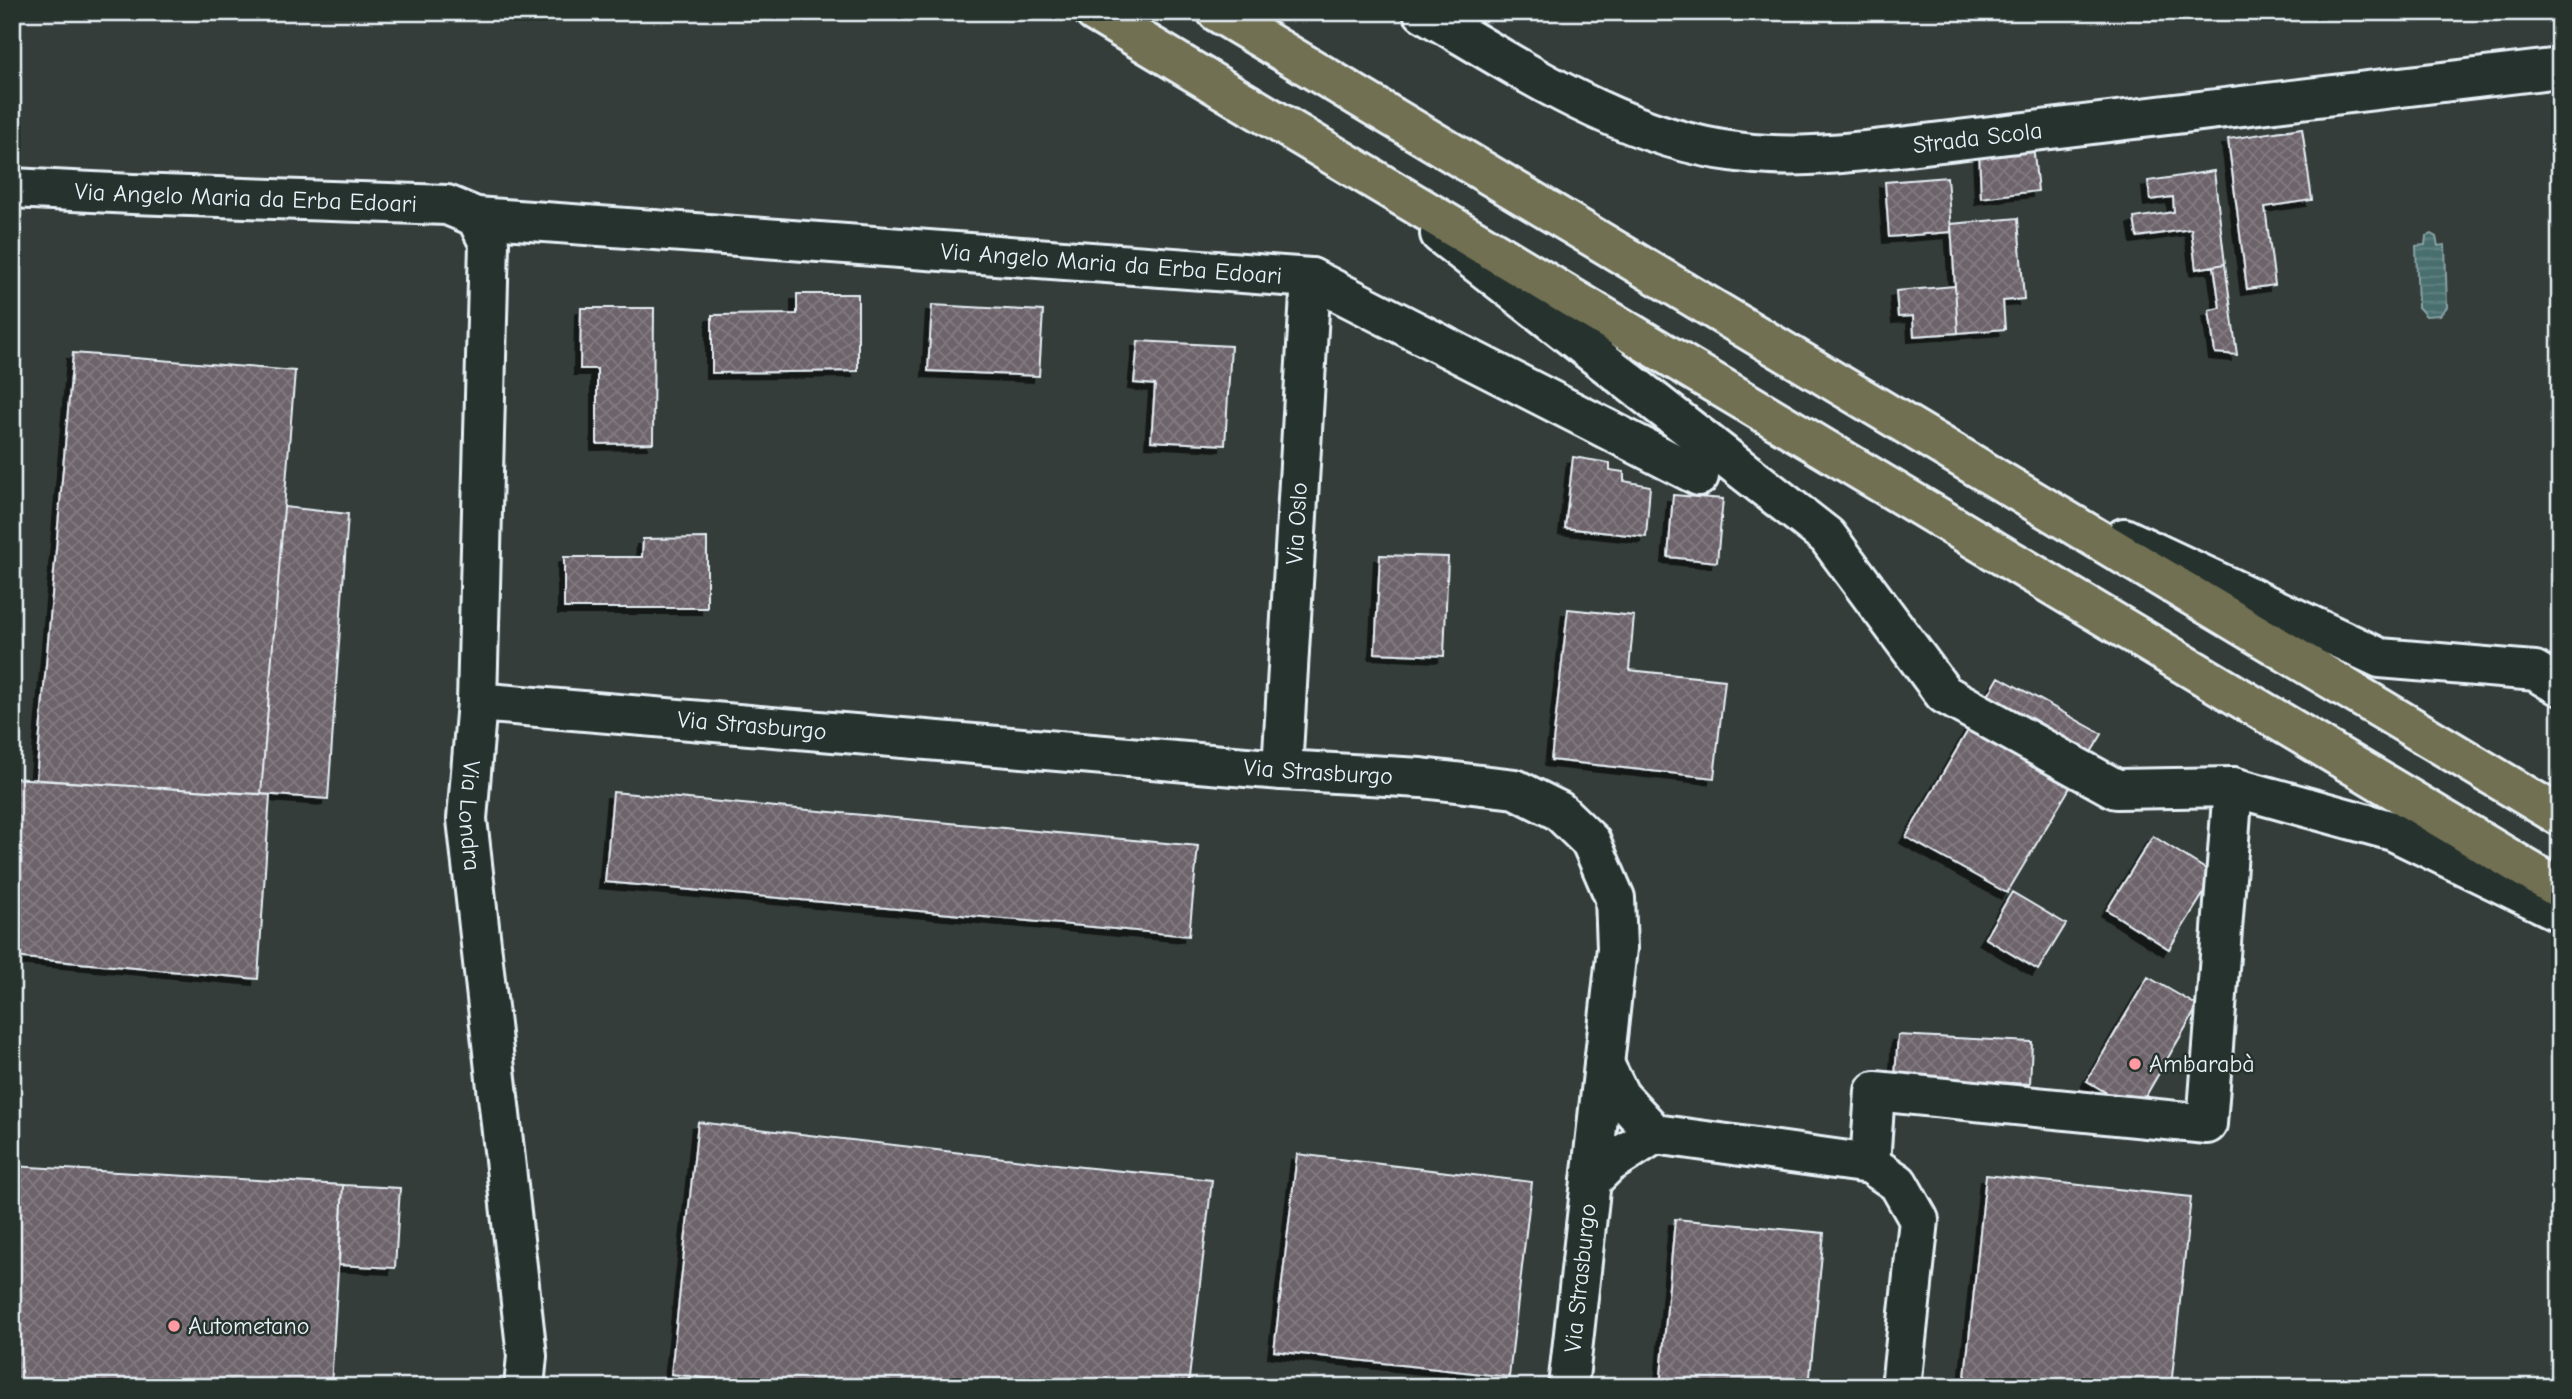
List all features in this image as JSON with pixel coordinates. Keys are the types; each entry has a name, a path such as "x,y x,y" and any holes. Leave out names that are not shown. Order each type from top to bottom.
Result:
{"highway":[{"path":"1094,12 2560,889"},
{"path":"1217,12 2560,816"}],"street":[{"name":"Strada Scola","path":"1423,12 1539,79 1635,126 1687,143 1738,153 1769,155 1821,155 1891,148 2560,68"},
{"path":"1359,170 1827,536 1944,694 2116,789 2233,788 2393,831 2560,912"},
{"name":"Via Angelo Maria da Erba Edoari","path":"12,188 447,205 483,230 1311,278 1699,476"},
{"name":"Via Londra","path":"483,230 477,702 467,818 527,1356 524,1387"},
{"name":"Via Oslo","path":"1282,770 1311,278"},
{"path":"1984,471 2248,598 2380,658 2535,671 2560,686"},
{"name":"Via Strasburgo","path":"477,702 1282,770 1421,778 1515,789 1559,811 1591,842 1615,898 1617,948 1568,1387"},
{"path":"1870,1164 1875,1090 2207,1124 2233,788"},
{"path":"1604,1064 1620,1096 1655,1134 1870,1164 1898,1183 1919,1220 1901,1387"},
{"path":"1591,1181 1608,1164 1655,1134"}],"water":[{"path":"2431,234 2436,237 2438,246 2445,245 2447,307 2440,315 2426,316 2418,307 2416,246 2425,245 2426,236"}],"building":[{"path":"2302,128 2312,200 2265,207 2275,285 2247,289 2228,139"},
{"path":"2033,145 2038,191 1981,198 1979,149"},
{"path":"2214,171 2225,264 2196,269 2191,229 2137,237 2134,218 2174,212 2173,197 2150,200 2148,181"},
{"path":"1947,177 1951,232 1889,237 1885,182"},
{"path":"2018,218 2024,299 2003,301 2005,329 1958,333 1951,224"},
{"path":"2225,264 2237,355 2215,353 2209,310 2220,308 2214,266"},
{"path":"1955,286 1958,333 1914,336 1913,316 1898,317 1896,291"},
{"path":"797,294 858,294 858,371 712,373 712,315 797,314"},
{"path":"932,305 1043,311 1039,376 928,371"},
{"path":"581,308 654,308 653,443 597,444 597,369 580,369"},
{"path":"1138,341 1231,346 1225,445 1151,441 1155,385 1134,383"},
{"path":"73,353 295,371 261,794 36,780"},
{"path":"1573,457 1610,463 1610,470 1624,472 1624,481 1650,486 1646,537 1565,528"},
{"path":"1673,495 1723,499 1717,562 1668,557"},
{"path":"284,507 348,514 328,799 261,794"},
{"path":"707,538 707,608 564,608 564,557 642,557 643,539"},
{"path":"1380,555 1448,557 1444,656 1375,653"},
{"path":"1568,609 1634,616 1629,670 1725,680 1714,778 1551,760"},
{"path":"1999,677 2102,734 2007,893 1906,837"},
{"path":"12,778 270,795 258,979 12,957"},
{"path":"613,792 1198,846 1189,936 605,882"},
{"path":"2153,836 2215,875 2169,949 2107,910"},
{"path":"2012,892 2066,924 2038,970 1985,938"},
{"path":"2148,977 2198,1006 2137,1111 2087,1081"},
{"path":"1898,1035 2032,1042 2030,1084 1895,1077"},
{"path":"698,1122 1212,1180 1188,1387 780,1387 671,1374"},
{"path":"1297,1154 1532,1182 1509,1377 1274,1351"},
{"name":"Autometano","path":"12,1166 343,1185 331,1387 12,1387"},
{"path":"1986,1175 2191,1197 2171,1387 1964,1387"},
{"path":"343,1185 400,1188 395,1268 339,1265"},
{"path":"1675,1219 1824,1233 1809,1387 1660,1387"}],"place":[{"name":"Ambarabà","path":"2135,1064"},
{"name":"Autometano","path":"174,1326"}]}
